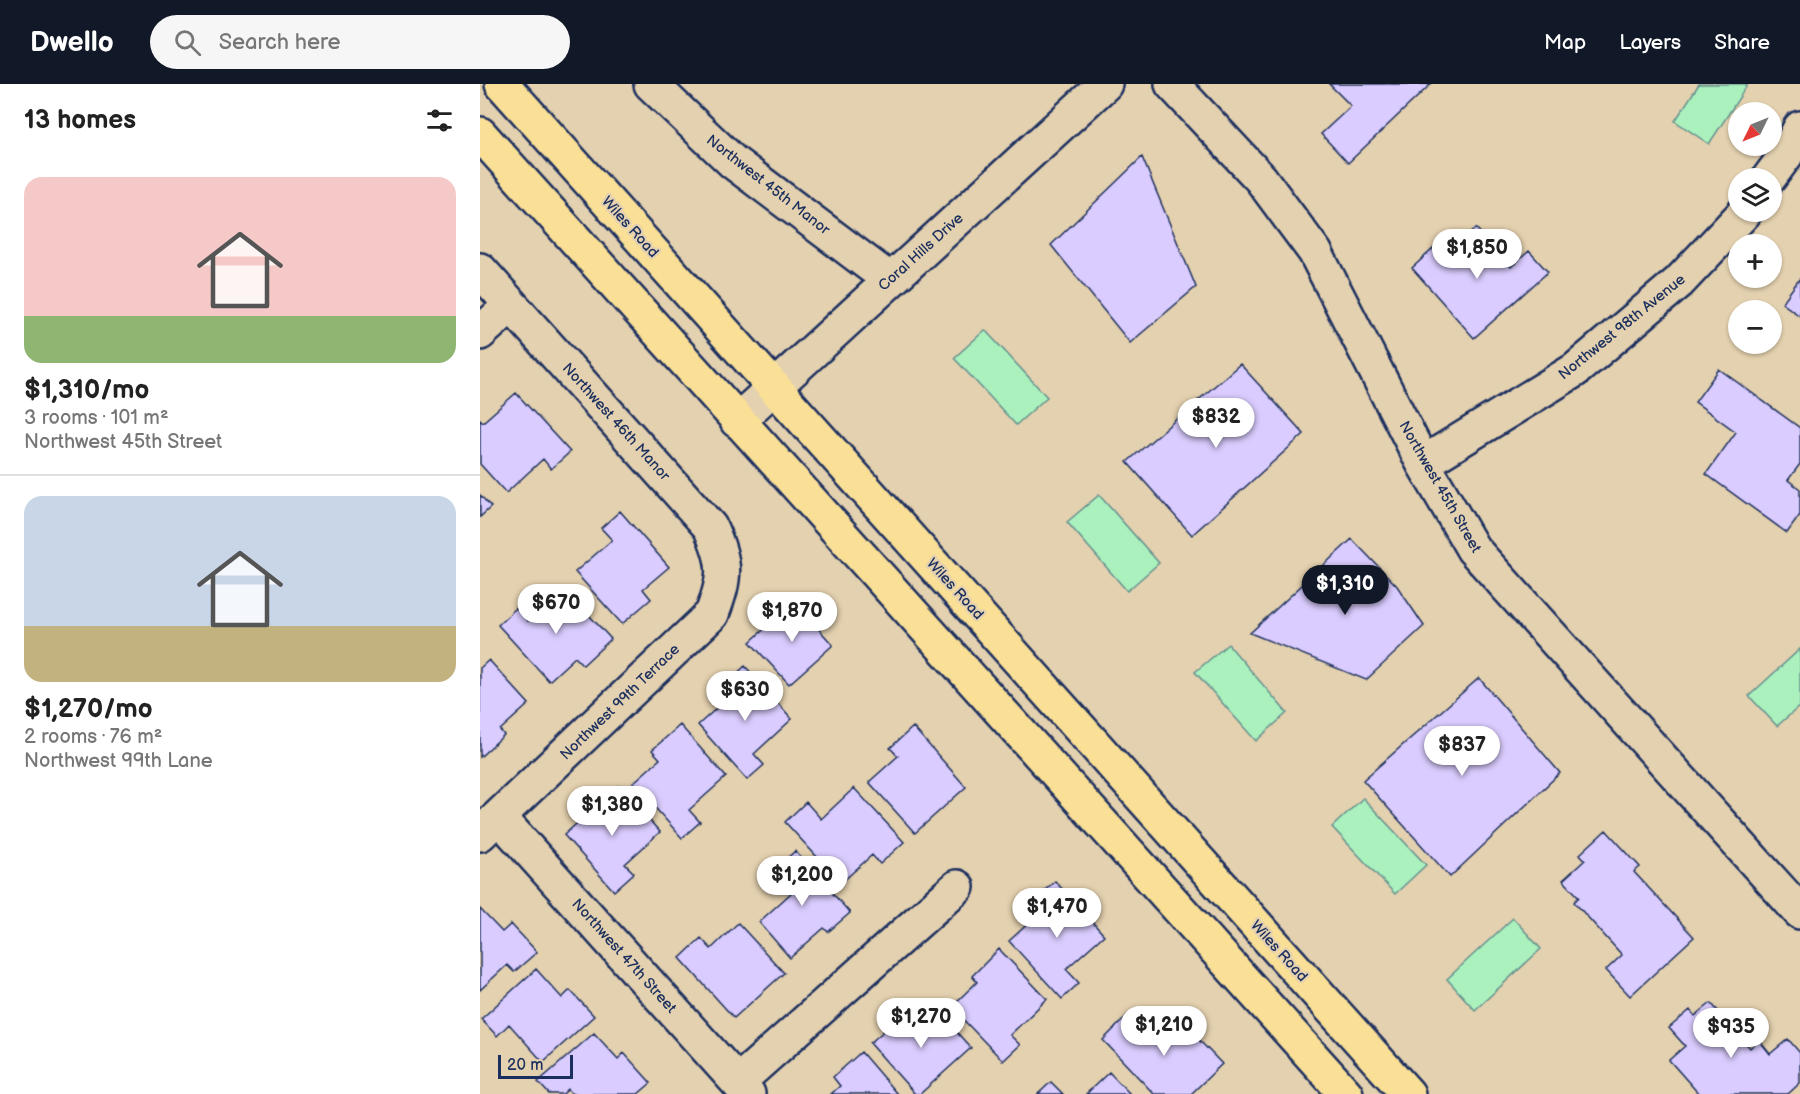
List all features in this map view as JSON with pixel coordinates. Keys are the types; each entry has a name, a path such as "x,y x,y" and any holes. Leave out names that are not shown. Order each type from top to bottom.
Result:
{"main road":[{"name":"Wiles Road","path":"501,84 1408,1094"},
{"path":"480,134 1346,1094"},
{"path":"1199,930 1233,900"}],"street":[{"name":"Northwest 45th Manor","path":"651,84 733,162 890,280"},
{"name":"Coral Hills Drive","path":"737,421 1105,84"},
{"name":"Northwest 45th Street","path":"1172,84 1261,180 1315,252 1423,463 1473,549 1800,912"},
{"path":"1776,168 1800,128"},
{"name":"Northwest 98th Avenue","path":"1423,463 1575,370 1679,282 1736,222"},
{"name":"Northwest 46th Manor","path":"480,270 710,527 723,555 722,587"},
{"path":"480,333 511,305"},
{"name":"Northwest 99th Terrace","path":"490,825 711,614 722,587"},
{"name":"Northwest 47th Street","path":"490,825 743,1088"},
{"path":"743,1088 957,887"}],"green space":[{"path":"1699,84 1748,84 1736,102 1728,102 1728,115 1709,144 1675,121"},
{"path":"985,330 1047,397 1016,425 954,358"},
{"path":"1099,495 1159,563 1127,591 1067,522"},
{"path":"1228,644 1287,713 1256,741 1195,672"},
{"path":"1800,649 1800,706 1777,726 1749,696"},
{"path":"1363,798 1426,865 1395,894 1332,827"},
{"path":"1513,918 1541,949 1475,1010 1447,979"}],"building":[{"path":"1329,84 1431,84 1348,163 1321,134 1351,106"},
{"path":"1142,157 1196,287 1130,343 1051,245"},
{"path":"1476,228 1511,267 1529,251 1548,272 1474,338 1412,268 1445,238 1454,248"},
{"path":"1800,278 1800,316 1782,303"},
{"path":"1240,364 1304,434 1192,535 1127,462"},
{"path":"1719,369 1800,428 1800,464 1788,480 1800,489 1800,515 1787,533 1706,474 1736,432 1695,402"},
{"path":"516,393 570,452 551,469 543,459 506,493 480,464 480,419 483,422"},
{"path":"480,495 491,507 480,517"},
{"path":"620,511 669,567 643,589 651,599 622,624 575,572 612,540 601,528"},
{"path":"1352,539 1397,586 1424,626 1366,680 1250,633"},
{"path":"564,588 611,639 583,665 575,657 549,681 498,625 516,608 528,621"},
{"path":"794,602 833,645 789,684 750,642"},
{"path":"489,660 529,704 500,730 504,735 480,757 480,668"},
{"path":"745,666 792,719 754,754 764,765 747,780 698,725 730,696 722,687"},
{"path":"1479,678 1560,773 1450,877 1363,780"},
{"path":"680,725 726,777 689,810 700,822 682,838 633,783 660,759 652,750"},
{"path":"913,727 966,787 915,833 869,782 898,756 890,748"},
{"path":"618,786 660,832 625,864 634,873 614,891 564,835"},
{"path":"854,788 904,842 880,864 872,855 841,883 785,822 806,802 821,819"},
{"path":"1606,830 1640,867 1634,872 1694,937 1630,996 1606,970 1622,955 1574,902 1579,897 1563,880 1585,860 1580,854"},
{"path":"795,851 850,913 828,932 824,928 790,958 759,922 791,893 772,872"},
{"path":"1055,881 1104,935 1066,969 1079,983 1062,999 1009,941 1043,910 1034,900"},
{"path":"480,909 502,932 511,924 537,952 514,972 507,965 480,990"},
{"path":"738,923 784,973 734,1018 680,958 701,938 711,949"},
{"path":"999,949 1047,999 1010,1035 1020,1045 1003,1061 951,1007 977,982 972,976"},
{"path":"536,969 562,998 570,990 594,1016 543,1062 509,1024 497,1036 481,1019"},
{"path":"1711,1003 1750,1048 1759,1040 1770,1054 1788,1039 1800,1053 1800,1083 1788,1094 1699,1094 1669,1060 1685,1046 1669,1028 1690,1010 1695,1016"},
{"path":"931,1004 971,1048 920,1094 915,1094 870,1043 892,1024 899,1033"},
{"path":"1128,1015 1151,1039 1176,1016 1222,1064 1191,1094 1154,1094 1103,1040"},
{"path":"594,1033 618,1059 624,1053 651,1083 638,1094 572,1094 568,1089 563,1094 549,1094 538,1082"},
{"path":"861,1052 897,1094 831,1094 840,1086 833,1077"},
{"path":"1109,1072 1130,1094 1086,1094"},
{"path":"1051,1082 1063,1094 1038,1094"}]}
